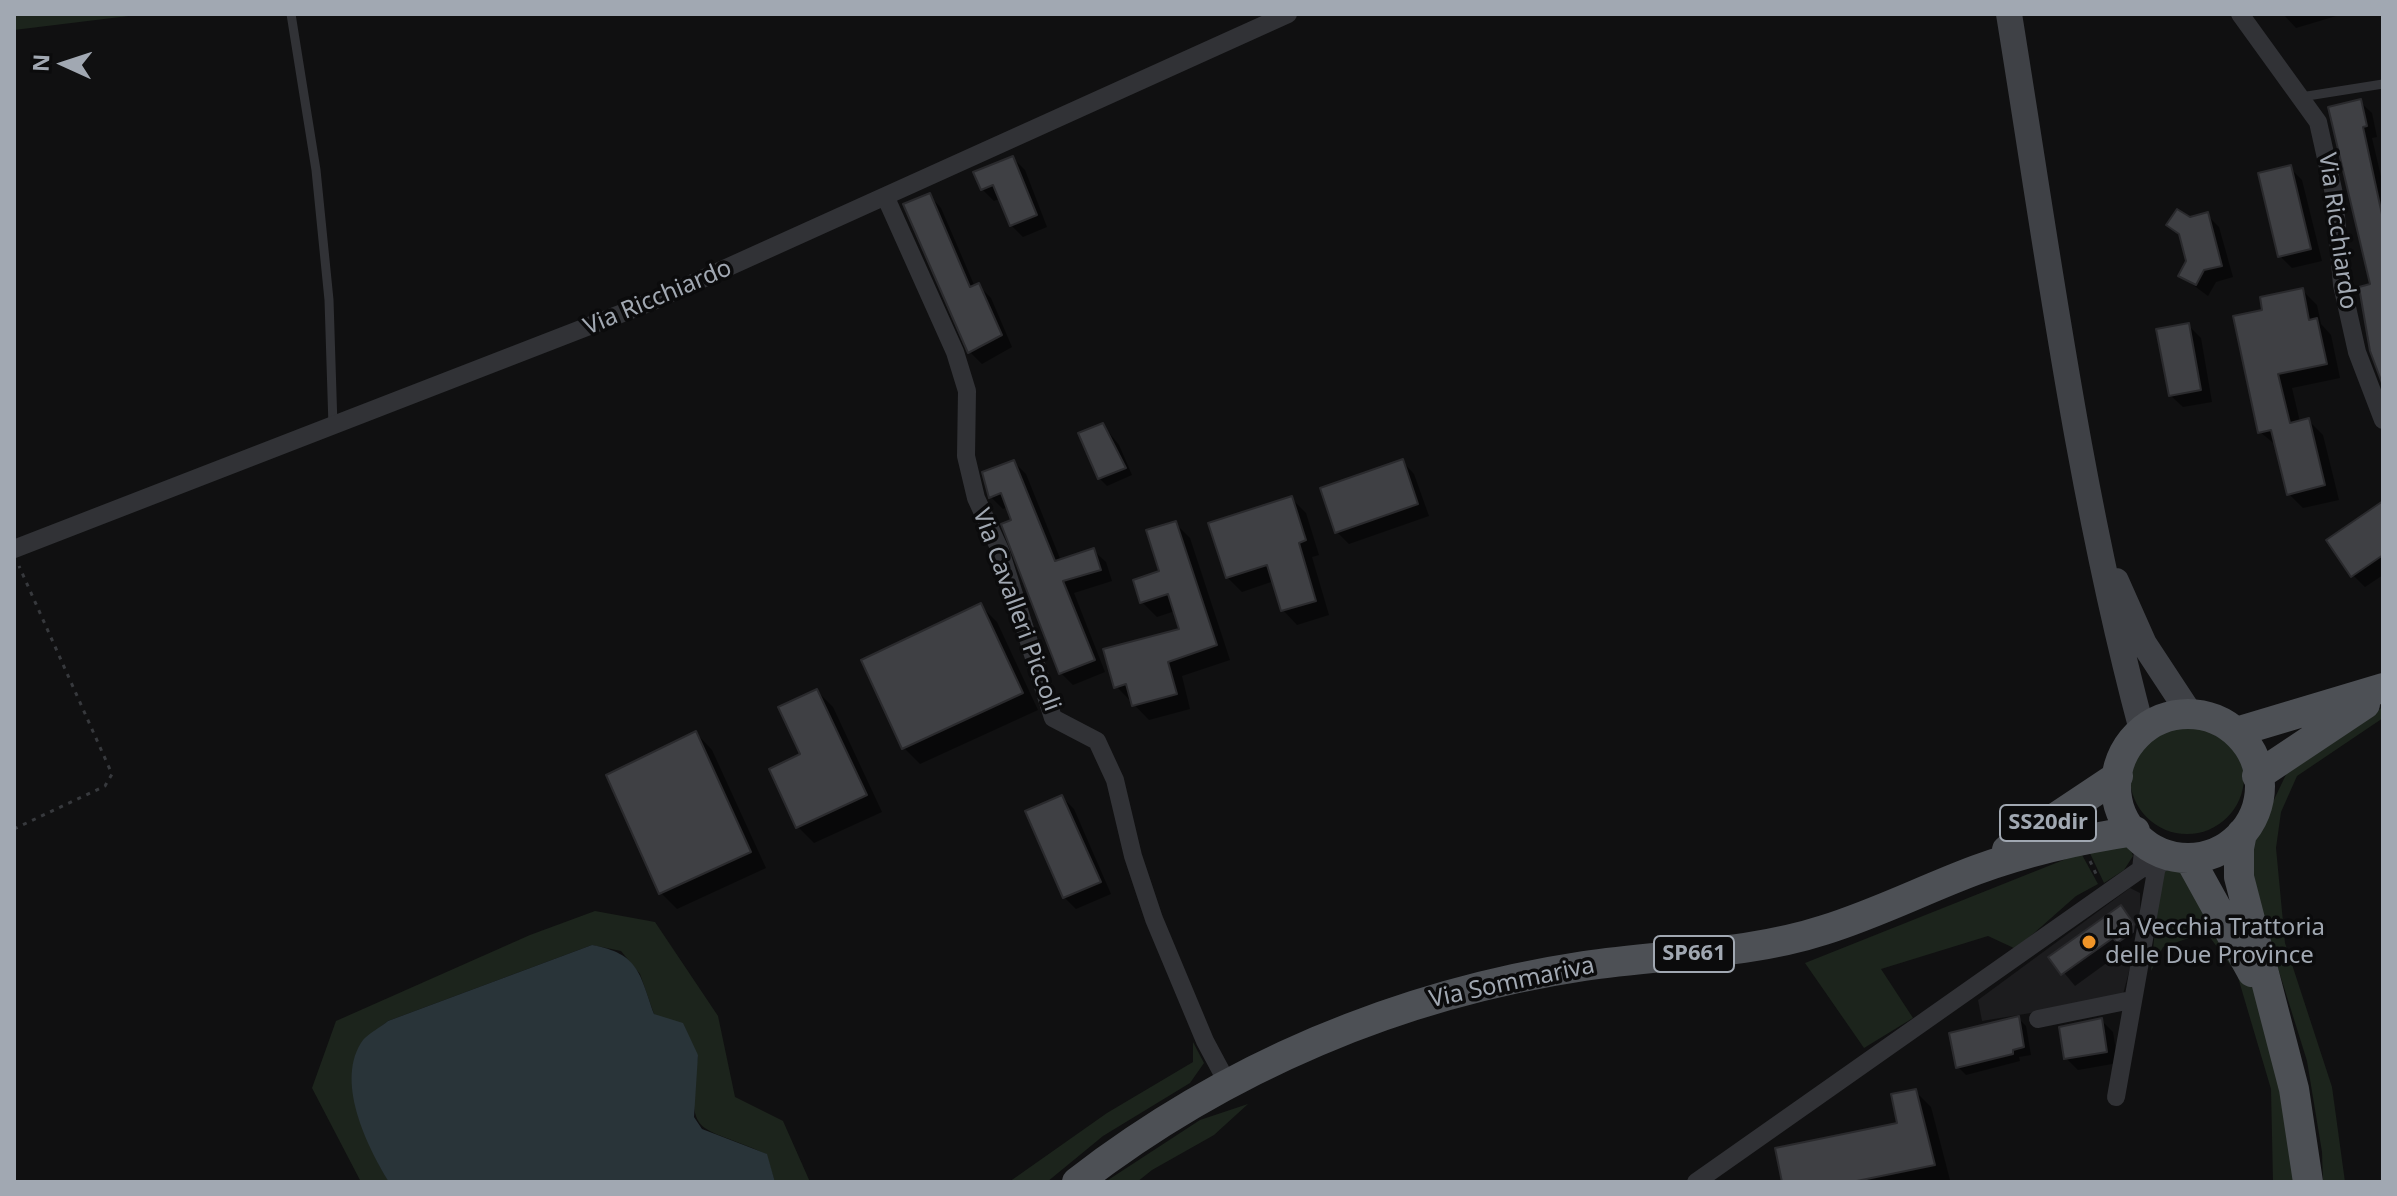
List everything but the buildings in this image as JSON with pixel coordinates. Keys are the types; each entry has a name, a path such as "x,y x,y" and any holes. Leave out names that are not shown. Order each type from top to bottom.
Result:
{"main road":[{"path":"2009,14 2079,446 2112,619 2142,730"},
{"path":"2079,446 2112,570 2144,644 2190,714"},
{"path":"2236,732 2383,690"},
{"path":"2257,776 2383,690"},
{"path":"2156,854 2213,854 2235,842 2259,801 2254,755 2225,723 2190,714 2161,719 2142,730 2127,747 2116,792 2122,814 2156,854 2229,928 2280,1032"},
{"name":"SS20dir","path":"1979,869 2118,776"},
{"path":"2242,833 2239,877 2303,1132 2308,1182"},
{"name":"SS20dir","path":"1979,869 2080,839 2156,854"},
{"name":"Via Sommariva","path":"1077,1182 1152,1129 1228,1084 1314,1039 1400,1007 1585,966 1706,953 1823,931 1979,869"}],"street":[{"name":"Via Ricchiardo","path":"14,549 651,302 1288,14"},
{"name":"Via Ricchiardo","path":"2240,14 2318,122 2327,154 2342,285 2357,352 2383,420"},
{"name":"Via Cavalleri Piccoli","path":"886,198 955,352 967,391 966,456 976,498 1000,550 1053,718 1097,741 1115,780 1133,856 1154,919 1205,1041 1228,1084"},
{"path":"2116,1097 2156,854"},
{"path":"1696,1182 2156,854"},
{"path":"2038,1019 2131,1000"}],"lane":[{"path":"291,14 316,170 329,300 333,426"},
{"path":"2301,97 2383,84"}],"path":[{"path":"14,561 23,569 112,774 105,786 14,829"}],"shaded area":[{"path":"14,14 145,14 14,30"},
{"path":"2383,707 2383,718 2297,776 2281,812 2276,848 2285,943 2332,1087 2345,1182 2323,1182 2322,1152 2307,1061 2253,888 2249,852 2292,762"},
{"path":"2187,720 2209,724 2228,736 2240,755 2244,777 2240,799 2228,818 2209,830 2187,834 2165,830 2146,818 2134,799 2130,777 2134,755 2146,736 2165,724"},
{"path":"2118,843 2130,848 2133,856 2124,870 2104,883 2087,847"},
{"path":"2081,853 2098,884 2076,896 2016,949 1988,936 1881,969 1913,1018 1864,1048 1805,963"},
{"path":"2177,866 2229,942 2265,1020 2278,1073 2294,1182 2273,1182 2271,1089 2237,974 2206,932 2163,947 2151,971 2159,887 2165,871"},
{"path":"2130,888 2140,893 2140,930 2122,998 1982,1021 1978,1000"},
{"path":"595,911 655,922 718,1016 735,1097 783,1121 810,1182 775,1182 766,1154 711,1132 702,1125 696,1116 694,1103 698,1055 654,1014 640,974 621,951 592,945 388,1021 363,1041 379,1165 389,1182 361,1182 312,1088 336,1021 530,935"},
{"path":"592,945 619,954 635,967 654,1014 683,1023 698,1055 694,1117 702,1129 767,1154 775,1182 389,1182 363,1132 353,1093 355,1056 363,1040 388,1021"},
{"path":"1193,1042 1204,1063 1190,1083 1103,1136 1047,1182 1009,1182 1107,1113 1193,1062"},
{"path":"1248,1104 1214,1135 1152,1170 1137,1182 1105,1182 1200,1120"}],"place":[{"name":"La Vecchia Trattoria delle Due Province","path":"2089,942"}]}
